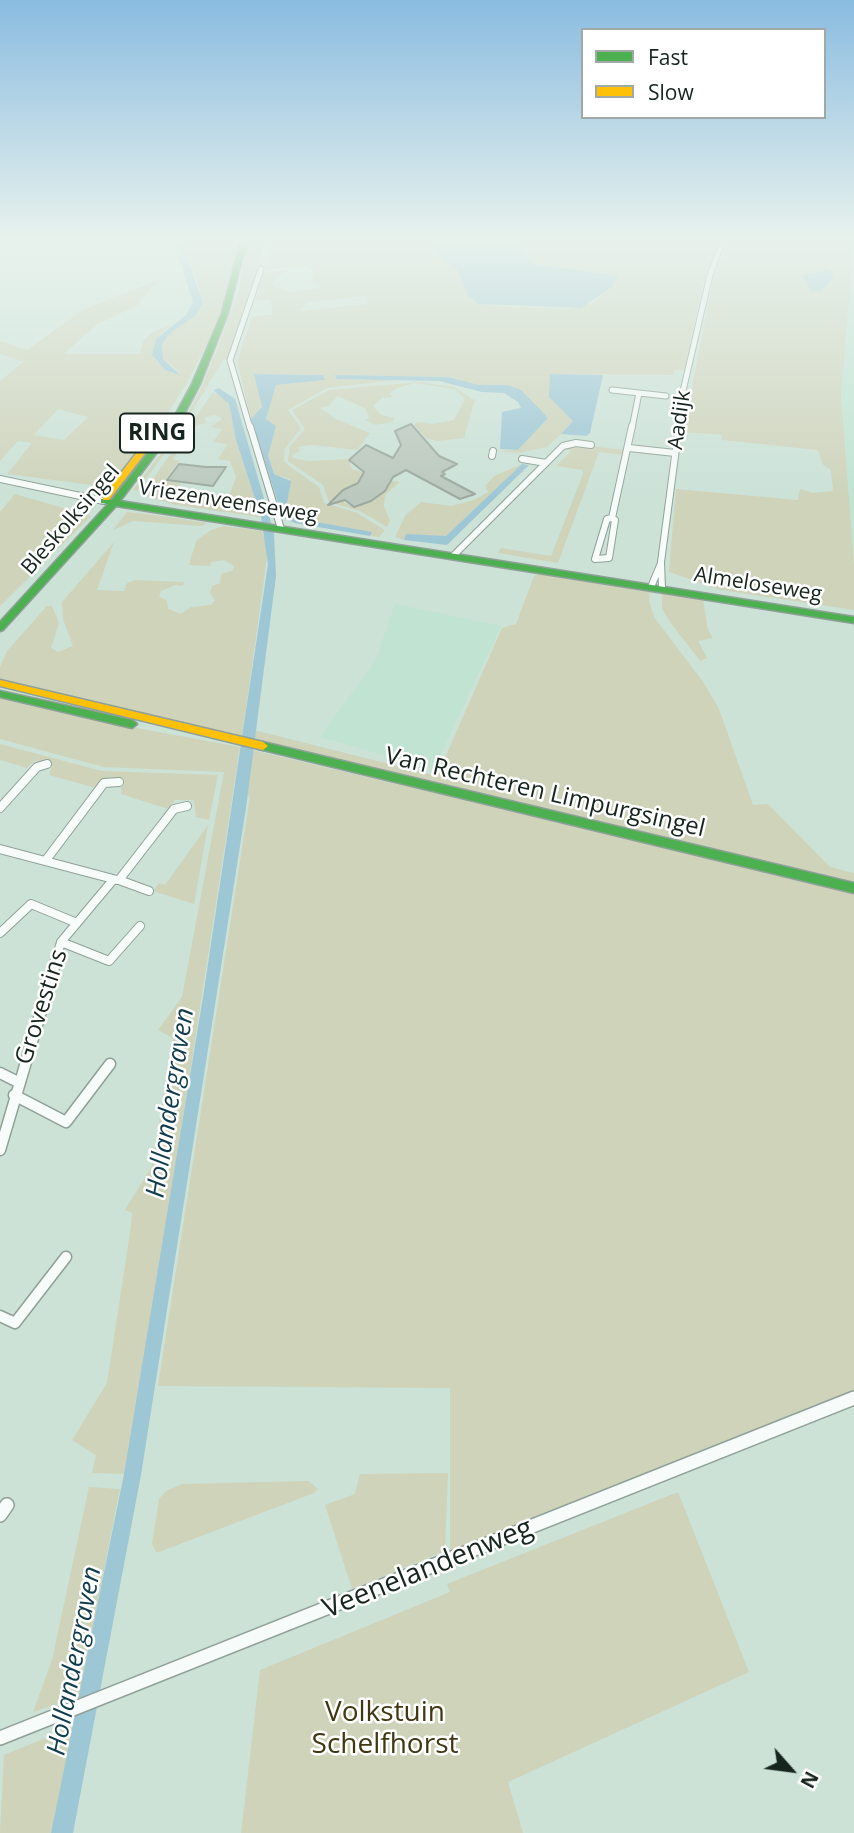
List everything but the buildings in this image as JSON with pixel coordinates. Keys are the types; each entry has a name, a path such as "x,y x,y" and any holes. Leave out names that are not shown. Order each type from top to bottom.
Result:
{"main road":[{"name":"Bleskolksingel","path":"0,628 176,422 196,384 218,326"},
{"name":"Bleskolksingel","path":"0,614 109,502"},
{"name":"Vriezenveenseweg","path":"109,502 656,588"},
{"name":"Almeloseweg","path":"656,588 854,620"},
{"name":"Van Rechteren Limpurgsingel","path":"0,683 854,888"},
{"name":"Van Rechteren Limpurgsingel","path":"0,695 123,722 232,740"}],"street":[{"path":"242,326 230,360 278,528"},
{"name":"Aadijk","path":"656,588 683,391 698,326"},
{"path":"612,390 666,396"},
{"path":"612,518 607,519 595,559 609,558 615,520 612,518 639,393"},
{"path":"453,556 564,446 576,443 591,445"},
{"path":"629,448 675,453"},
{"path":"522,459 546,463"},
{"name":"Vriezenveenseweg","path":"0,479 109,502"},
{"path":"0,808 37,767 47,764"},
{"path":"46,860 104,783 119,782"},
{"name":"Grovestins","path":"0,1150 61,942 174,809 187,806"},
{"path":"1,850 46,860 149,891"},
{"path":"0,933 31,904 77,923"},
{"path":"61,942 109,961 139,926"},
{"path":"14,1095 66,1122 110,1064"},
{"path":"0,1073 18,1082"},
{"path":"0,1316 15,1324 66,1257"},
{"name":"Veenelandenweg","path":"0,1738 854,1398"}],"shaded area":[{"path":"847,326 854,326 854,564 841,396"},
{"path":"395,604 501,626 434,769 320,737 375,661"}],"green space":[{"path":"61,326 95,326 64,354 140,354 143,341 152,332 171,326 160,334 156,362 180,372 163,359 162,345 168,335 180,326 216,326 187,383 158,429 108,487 7,474 32,443 18,441 0,461 0,381 23,362 0,354 0,341 27,350","holes":["58,409 88,417 64,440 34,435"]},
{"path":"226,326 239,326 228,359 223,360 178,435 137,491 133,490 179,430 203,385"},
{"path":"249,326 694,326 684,371 675,370 673,375 551,374 565,412 574,422 547,447 517,453 497,451 518,450 548,418 508,385 479,385 448,377 336,375 337,379 395,380 327,388 288,410 301,428 284,450 284,462 319,487 324,503 355,512 385,530 379,537 370,536 371,532 305,520 306,515 290,508 287,503 290,479 274,474 268,454 275,426 265,419 276,385 324,380 323,375 254,374 262,407 251,419 237,361"},
{"path":"704,326 847,326 841,395 854,564 854,610 721,590 669,572 676,489 798,500 800,489 813,493 833,491 831,470 823,465 818,450 722,440 722,435 683,432"},
{"path":"419,382 454,387 477,402 474,402 464,438 438,441 426,438 414,425 417,422 432,424 454,420 465,399 455,389 415,383 397,388 389,394 394,397 382,398 373,406 381,415 394,418 392,422 375,425 365,420 369,418 366,409 338,396 328,406 320,408 336,419 370,433 357,450 312,445 298,447 300,451 292,455 293,458 308,461 349,459 352,469 370,474 334,497 353,507 377,498 387,488 390,483 388,480 400,482 385,495 384,506 390,521 387,527 360,511 329,502 323,485 288,461 290,446 305,429 292,410 329,390"},
{"path":"213,392 226,399 261,517 176,505 142,495","holes":["214,415 221,417 221,420 210,427 222,429 213,442 228,444 218,459 230,461 236,477 228,499 223,502 218,501 219,496 174,493 181,483 165,480 179,461 173,459 197,425 207,423 204,418"]},
{"path":"581,445 626,450 625,455 599,452 558,563 498,553 501,548 551,556 583,474 582,470 556,466 571,451 566,449"},
{"path":"522,464 446,536 404,540 395,537 405,516 421,502 451,506 474,500 488,492 485,486 494,476"},
{"path":"15,494 91,516 0,606 0,512"},
{"path":"127,512 207,523 202,526 133,521 113,530"},
{"path":"224,526 262,531 268,551 242,737 0,679 0,667 7,651 47,606 52,606 59,623 51,648 58,652 73,646 63,619 62,602 114,542 97,590 124,591 127,583 135,580 184,582 183,586 175,585 161,591 159,596 167,601 168,609 181,614 191,607 211,605 215,600 210,593 212,586 220,583 221,574 232,571 234,566 224,560 211,562 210,566 189,565 196,541 211,530"},
{"path":"539,574 650,592 649,600 654,617 704,683 719,709 753,805 768,804 830,867 854,873 854,883 253,740 254,730 437,776 502,628 516,624 534,576"},
{"path":"662,593 703,600 708,630 713,638 698,641 707,658 700,661 670,622 662,608"},
{"path":"0,697 99,721 240,747 172,1190 124,1474 92,1473 96,1455 72,1440 107,1383 131,1226 132,1213 125,1210 152,1166 173,1038 158,1030 182,997 224,772 104,767 0,739"},
{"path":"0,744 102,771 218,775 209,820 196,817 194,800 175,800 168,809 121,794 122,780 96,788 49,775 53,762 34,761 27,768 0,760"},
{"path":"252,750 854,892 854,1391 450,1552 450,1388 158,1386 250,797 247,796"},
{"path":"208,825 194,904 153,891 159,883 165,885"},
{"path":"448,1473 445,1551 352,1589 325,1505 355,1494 360,1474"},
{"path":"309,1481 318,1489 314,1493 159,1552 156,1552 152,1544 159,1499 166,1491 182,1484"},
{"path":"89,1487 120,1489 79,1697 33,1712 52,1660"},
{"name":"Volkstuin Schelfhorst","path":"678,1492 749,1672 508,1782 523,1833 241,1833 260,1670 450,1592 447,1584"},
{"path":"73,1727 51,1833 0,1833 4,1755"}],"water":[{"path":"173,326 181,326 168,335 162,345 163,359 180,375 165,370 152,355 156,339"},
{"path":"254,374 323,375 325,380 276,385 266,419 276,426 268,455 274,474 291,481 287,503 290,508 306,516 305,520 372,532 370,536 295,523 283,518 251,419 262,407"},
{"path":"550,374 603,375 590,433 586,436 561,434 573,421 549,397"},
{"path":"335,375 448,377 479,385 508,385 521,390 548,418 518,450 500,449 502,412 521,408 518,402 504,393 482,392 439,381 337,379"},
{"path":"219,388 235,399 274,533 276,576 246,808 141,1475 73,1833 51,1833 124,1474 203,997 268,564 261,517 236,440 229,404 213,390"},
{"path":"522,464 529,465 447,545 404,540 406,534 446,536"}],"traffic: fast":[{"path":"0,628 114,503 176,422 196,384 220,326"},
{"path":"104,501 854,620"},
{"path":"0,694 132,724"},
{"path":"263,746 854,888"}],"traffic: slow":[{"path":"106,498 162,426"},
{"path":"0,683 263,746"}],"water label":[{"name":"Hollandergraven","path":"171,1103"},
{"name":"Hollandergraven","path":"75,1661"}]}
